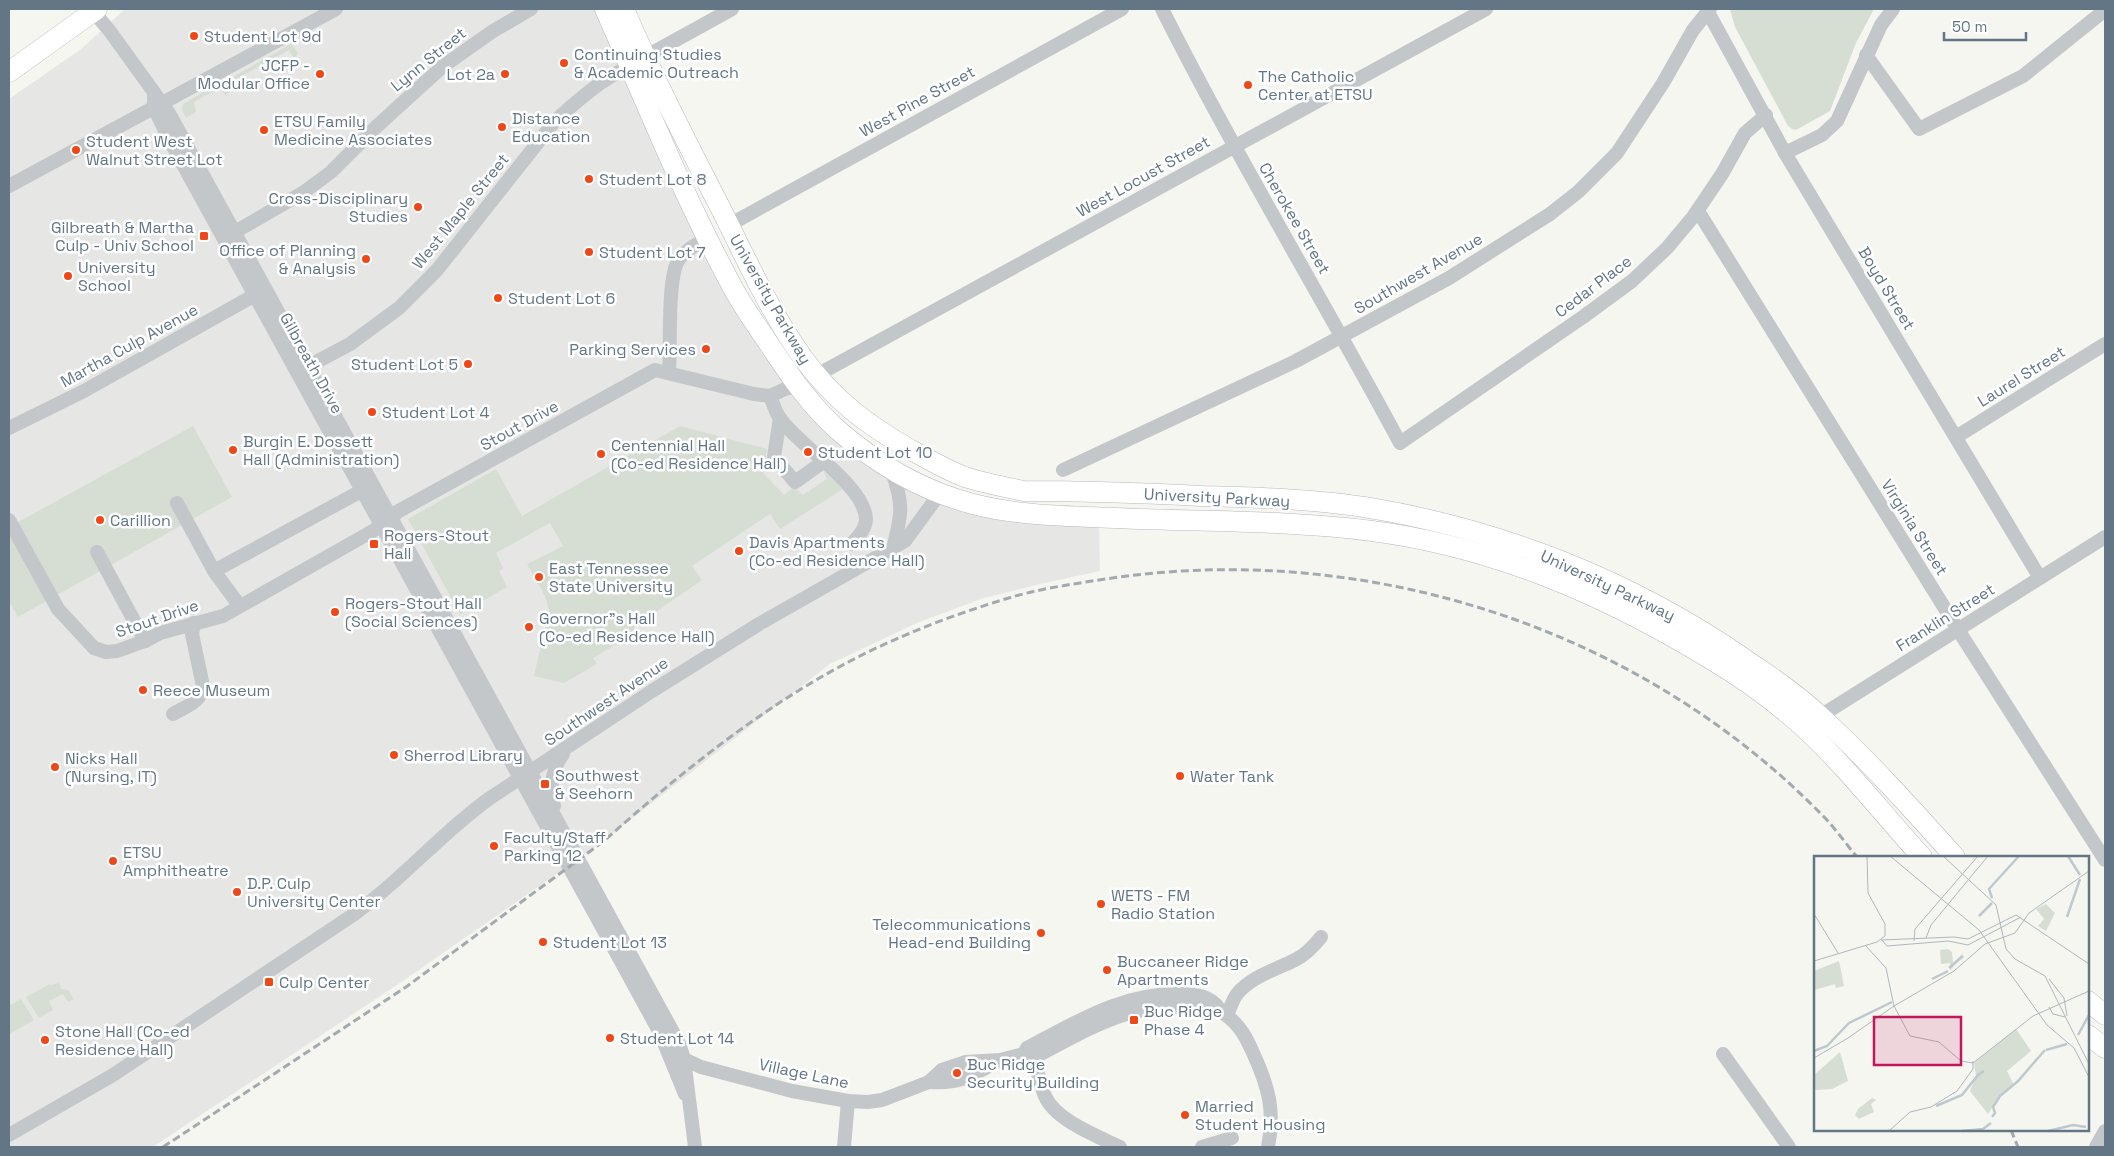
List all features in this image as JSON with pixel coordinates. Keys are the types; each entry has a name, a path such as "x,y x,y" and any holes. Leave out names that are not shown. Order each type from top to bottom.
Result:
{"highway":[{"name":"University Parkway","path":"606,9 802,357 859,418 889,437 949,470 975,480 1024,491 1234,497 1297,500 1363,507 1420,518 1498,538 1558,560 1638,596 1690,623 1754,665 1820,716 1899,795 1954,856"},
{"name":"University Parkway","path":"624,9 637,61 690,202 734,291 798,386 820,413 841,433 891,469 910,481 972,504 1026,514 1319,526 1374,531 1480,554 1528,568 1583,590 1634,615 1732,671 1804,727 1921,856"},
{"path":"9,72 94,10"},
{"path":"708,238 729,225"},
{"path":"798,386 817,375"},
{"path":"940,493 949,470"},
{"path":"1234,497 1234,523"},
{"path":"2089,1002 2105,1016"},
{"path":"2089,1036 2105,1048"}],"street":[{"path":"9,186 157,101 336,9"},
{"name":"Lynn Street","path":"233,233 304,192 331,172 442,66 493,31 531,9"},
{"name":"West Maple Street","path":"307,367 350,344 399,308 437,270 555,121 574,103 602,82 637,61 732,9"},
{"name":"West Pine Street","path":"729,225 1122,9"},
{"name":"Cherokee Street","path":"1162,9 1234,146 1342,336 1400,443"},
{"name":"West Locust Street","path":"817,375 1486,9"},
{"path":"1786,153 1822,135 1837,121 1880,25 1893,9"},
{"name":"Gilbreath Drive","path":"94,10 157,101 233,233 254,296 307,367 386,522 525,776"},
{"name":"Boyd Street","path":"1709,10 1786,153 2040,578"},
{"name":"Southwest Avenue","path":"1064,470 1255,381 1342,336 1449,278 1550,214 1578,192 1617,153 1659,90 1693,30 1709,10"},
{"path":"1866,55 1919,130 2023,76 2105,10"},
{"name":"Gilbreath Drive","path":"157,101 170,141 254,296 363,490 386,522"},
{"name":"Cedar Place","path":"1400,443 1632,281 1667,248 1698,211 1745,133 1766,115"},
{"name":"Virginia Street","path":"1698,211 1958,630 2105,860"},
{"path":"708,238 684,253 675,269 672,290 669,372 754,394 770,396 785,389 798,386"},
{"name":"Martha Culp Avenue","path":"9,432 254,296"},
{"name":"Laurel Street","path":"1956,438 2105,344"},
{"name":"Stout Drive","path":"9,520 58,609 94,648 106,652 116,651 145,642 160,633 223,616 386,522 400,519 669,372"},
{"path":"770,396 780,418 823,462 834,469 846,483 866,514 863,529 851,544"},
{"path":"780,418 774,457 795,482 823,462"},
{"path":"891,469 899,490 901,506 892,549"},
{"path":"219,568 363,490"},
{"name":"Southwest Avenue","path":"9,1135 113,1074 348,919 378,897 468,813 652,691 759,624 905,541 940,493"},
{"path":"177,503 219,568 239,606"},
{"name":"Franklin Street","path":"1804,727 2105,537"},
{"path":"97,552 145,642"},
{"path":"173,714 198,699 202,694 203,686 192,634 194,623"},
{"path":"556,817 552,793 553,773 556,762 566,749"},
{"path":"525,776 556,817 679,1043 677,1079 690,1104 695,1147"},
{"path":"525,776 630,978 660,1033 678,1061"},
{"path":"1268,1147 1272,1131 1269,1092 1242,1030 1224,1013 1237,994 1248,985 1269,970 1296,959 1313,947 1322,937"},
{"name":"Village Lane","path":"678,1061 792,1091 848,1101 868,1102 882,1100 929,1082 949,1083 969,1077 1000,1060 1028,1054 1103,1022 1146,1008 1168,1006 1192,1007 1224,1013"},
{"path":"1028,1054 1051,1106 1062,1117 1120,1147"},
{"path":"1723,1054 1789,1147"},
{"path":"844,1147 848,1101"},
{"path":"2096,1147 2105,1131"},
{"path":"1202,1147 1232,1138"}],"shaded area":[{"name":"East Tennessee State University","path":"125,9 596,9 640,106 814,417 953,497 1099,518 1100,571 981,599 917,623 830,664 594,848 400,983 153,1147 9,1147 9,99 81,49"},
{"path":"1730,9 1874,9 1856,43 1830,111 1796,130 1788,126 1735,27"},
{"path":"291,44 298,53 296,57 293,57 289,50 240,77 243,86 235,85 234,76"},
{"path":"223,81 229,86 229,92 226,96 220,88 194,102 196,112 186,118 182,110 183,104"},
{"path":"193,426 232,497 18,617 9,601 9,527"},
{"path":"680,426 767,449 767,467 763,473 784,495 794,487 803,495 827,479 823,471 843,489 780,529 770,514 768,515 692,566 702,580 634,627 637,632 593,658 597,664 564,683 534,676 549,609 545,596 527,564 563,546 550,523 496,553 503,568 499,571 507,587 460,614 408,519 496,469 522,516"},
{"path":"59,982 61,989 68,990 74,999 68,1002 63,994 49,1001 53,1010 39,1018 26,997 50,984"},
{"path":"21,999 34,1020 9,1034 9,1006"}],"railway":[{"path":"163,1147 406,987 604,841 711,752 748,724 786,699 866,653 919,629 1002,600 1062,586 1099,580 1198,570 1297,572 1395,586 1491,611 1583,647 1671,694 1752,752 1826,819 1856,856"},
{"path":"2011,1131 2018,1147"}],"place":[{"name":"Student Lot 9d","path":"194,36"},
{"name":"Continuing Studies & Academic Outreach","path":"564,63"},
{"name":"JCFP - Modular Office","path":"320,74"},
{"name":"Lot 2a","path":"505,74"},
{"name":"The Catholic Center at ETSU","path":"1248,85"},
{"name":"Distance Education","path":"502,127"},
{"name":"ETSU Family Medicine Associates","path":"264,130"},
{"name":"Student West Walnut Street Lot","path":"76,150"},
{"name":"Student Lot 8","path":"589,179"},
{"name":"Cross-Disciplinary Studies","path":"418,207"},
{"name":"Gilbreath & Martha Culp - Univ School","path":"204,236"},
{"name":"Student Lot 7","path":"589,252"},
{"name":"Office of Planning & Analysis","path":"366,259"},
{"name":"University School","path":"68,276"},
{"name":"Student Lot 6","path":"498,298"},
{"name":"Parking Services","path":"706,349"},
{"name":"Student Lot 5","path":"468,364"},
{"name":"Student Lot 4","path":"372,412"},
{"name":"Burgin E. Dossett Hall (Administration)","path":"233,450"},
{"name":"Student Lot 10","path":"808,452"},
{"name":"Centennial Hall (Co-ed Residence Hall)","path":"601,454"},
{"name":"Carillion","path":"100,520"},
{"name":"Rogers-Stout Hall","path":"374,544"},
{"name":"Davis Apartments (Co-ed Residence Hall)","path":"739,551"},
{"name":"East Tennessee State University","path":"539,577"},
{"name":"Rogers-Stout Hall (Social Sciences)","path":"335,612"},
{"name":"Governor\"s Hall (Co-ed Residence Hall)","path":"529,627"},
{"name":"Reece Museum","path":"143,690"},
{"name":"Sherrod Library","path":"394,755"},
{"name":"Nicks Hall (Nursing, IT)","path":"55,767"},
{"name":"Water Tank","path":"1180,776"},
{"name":"Southwest & Seehorn","path":"545,784"},
{"name":"Faculty/Staff Parking 12","path":"494,846"},
{"name":"ETSU Amphitheatre","path":"113,861"},
{"name":"D.P. Culp University Center","path":"237,892"},
{"name":"WETS - FM Radio Station","path":"1101,904"},
{"name":"Telecommunications Head-end Building","path":"1041,933"},
{"name":"Student Lot 13","path":"543,942"},
{"name":"Buccaneer Ridge Apartments","path":"1107,970"},
{"name":"Culp Center","path":"269,982"},
{"name":"Buc Ridge Phase 4","path":"1134,1020"},
{"name":"Student Lot 14","path":"610,1038"},
{"name":"Stone Hall (Co-ed Residence Hall)","path":"45,1040"},
{"name":"Buc Ridge Security Building","path":"957,1073"},
{"name":"Married Student Housing","path":"1185,1115"}]}
